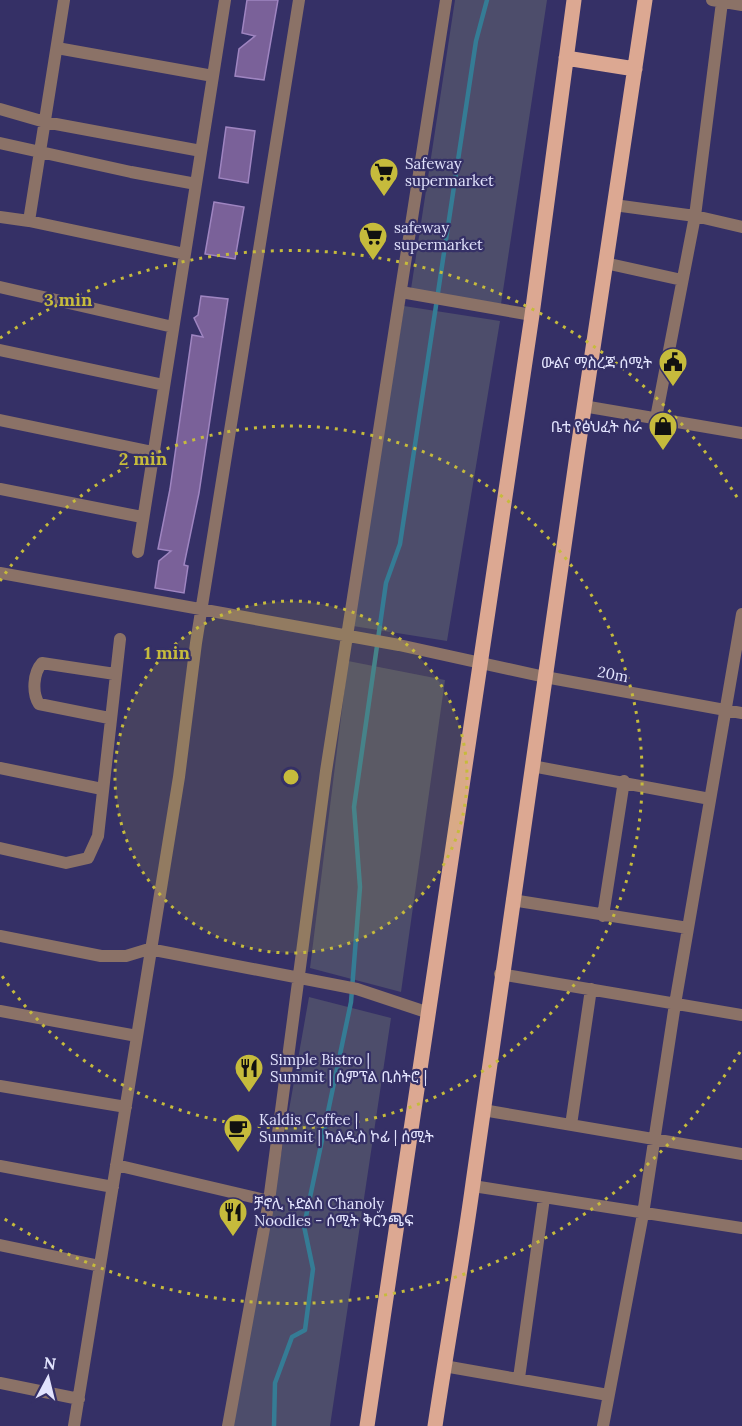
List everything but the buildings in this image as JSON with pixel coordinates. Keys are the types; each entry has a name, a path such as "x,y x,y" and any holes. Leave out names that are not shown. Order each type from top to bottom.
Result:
{"main road":[{"path":"367,1426 532,315 574,0"},
{"path":"435,1426 473,1186 500,974 604,263 645,0"},
{"path":"566,58 635,69"}],"street":[{"path":"29,221 64,0"},
{"path":"138,552 225,0"},
{"path":"74,1426 126,1107 149,949 179,777 202,611 299,0"},
{"path":"228,1426 269,1201 348,636 446,0"},
{"path":"656,418 695,216 717,1 739,3"},
{"path":"57,48 213,76"},
{"path":"0,109 45,122 201,151"},
{"path":"0,143 39,153 196,183"},
{"path":"614,205 695,216 742,227"},
{"path":"0,218 29,221 185,254"},
{"path":"604,263 682,280"},
{"path":"0,287 173,327"},
{"path":"401,292 532,315"},
{"path":"0,350 164,385"},
{"path":"583,406 742,433"},
{"path":"0,420 153,452"},
{"path":"0,489 142,517"},
{"name":"20m","path":"0,573 399,645 545,677 742,713"},
{"path":"603,1426 643,1214 675,1004 742,614"},
{"path":"0,848 66,863 88,858 98,836 120,639"},
{"path":"110,718 39,704 34,695 38,668 42,663 115,674"},
{"path":"532,766 624,781 710,799"},
{"path":"0,768 102,789"},
{"path":"603,916 624,781"},
{"path":"512,900 688,928"},
{"path":"0,936 101,956 126,956 149,949 357,989 429,1013"},
{"path":"500,974 742,1015"},
{"path":"571,1125 591,989"},
{"path":"0,1011 137,1036"},
{"path":"0,1086 126,1107"},
{"path":"483,1110 742,1154"},
{"path":"116,1165 269,1201"},
{"path":"0,1166 113,1187"},
{"path":"473,1186 742,1228"},
{"path":"519,1378 544,1198"},
{"path":"0,1245 100,1266"},
{"path":"444,1366 608,1395"},
{"path":"0,1383 79,1399"}],"shaded area":[{"path":"455,0 547,0 501,304 411,289"},
{"path":"404,306 500,321 447,641 353,626"},
{"path":"348,661 445,680 401,992 310,968"},
{"path":"309,997 391,1018 330,1426 233,1426"}],"waterway":[{"path":"274,1426 275,1383 292,1337 305,1330 313,1269 304,1226 351,1002 360,887 354,807 386,583 400,544 476,41 487,0"}],"place":[{"name":"Safeway supermarket","path":"384,198"},
{"name":"safeway supermarket","path":"373,262"},
{"name":"ውልና ማስረጃ ሰሚት","path":"673,388"},
{"name":"ቤቲ የፅህፈት ስራ","path":"663,452"},
{"name":"Simple Bistro | Summit | ሲምፕል ቢስትሮ |","path":"249,1094"},
{"name":"Kaldis Coffee | Summit | ካልዲስ ኮፊ | ሰሚት","path":"238,1154"},
{"name":"ቻኖሊ ኑድልስ Chanoly Noodles - ሰሚት ቅርንጫፍ","path":"233,1238"}]}
